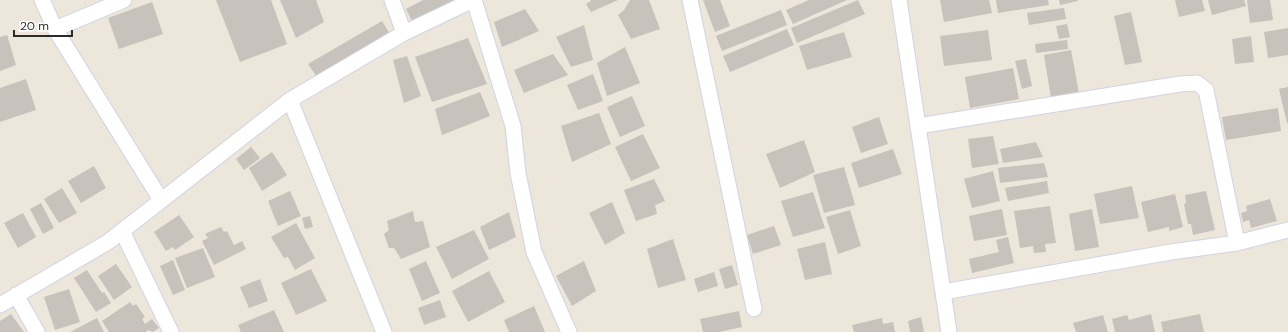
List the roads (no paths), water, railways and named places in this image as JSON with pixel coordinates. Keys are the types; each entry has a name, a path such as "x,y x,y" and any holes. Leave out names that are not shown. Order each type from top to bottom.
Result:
{"street":[{"path":"42,0 55,29 161,200"},
{"path":"55,29 124,0"},
{"path":"392,0 404,33"},
{"path":"0,305 108,242 290,100 404,33 474,0 513,126 518,173 534,252 570,332"},
{"path":"690,0 754,310"},
{"path":"899,0 949,332"},
{"path":"918,126 1180,84 1196,83 1206,90 1237,243"},
{"path":"290,100 384,332"},
{"path":"943,292 1171,252 1237,243 1288,230"},
{"path":"122,231 171,332"},
{"path":"16,296 37,332"}]}
